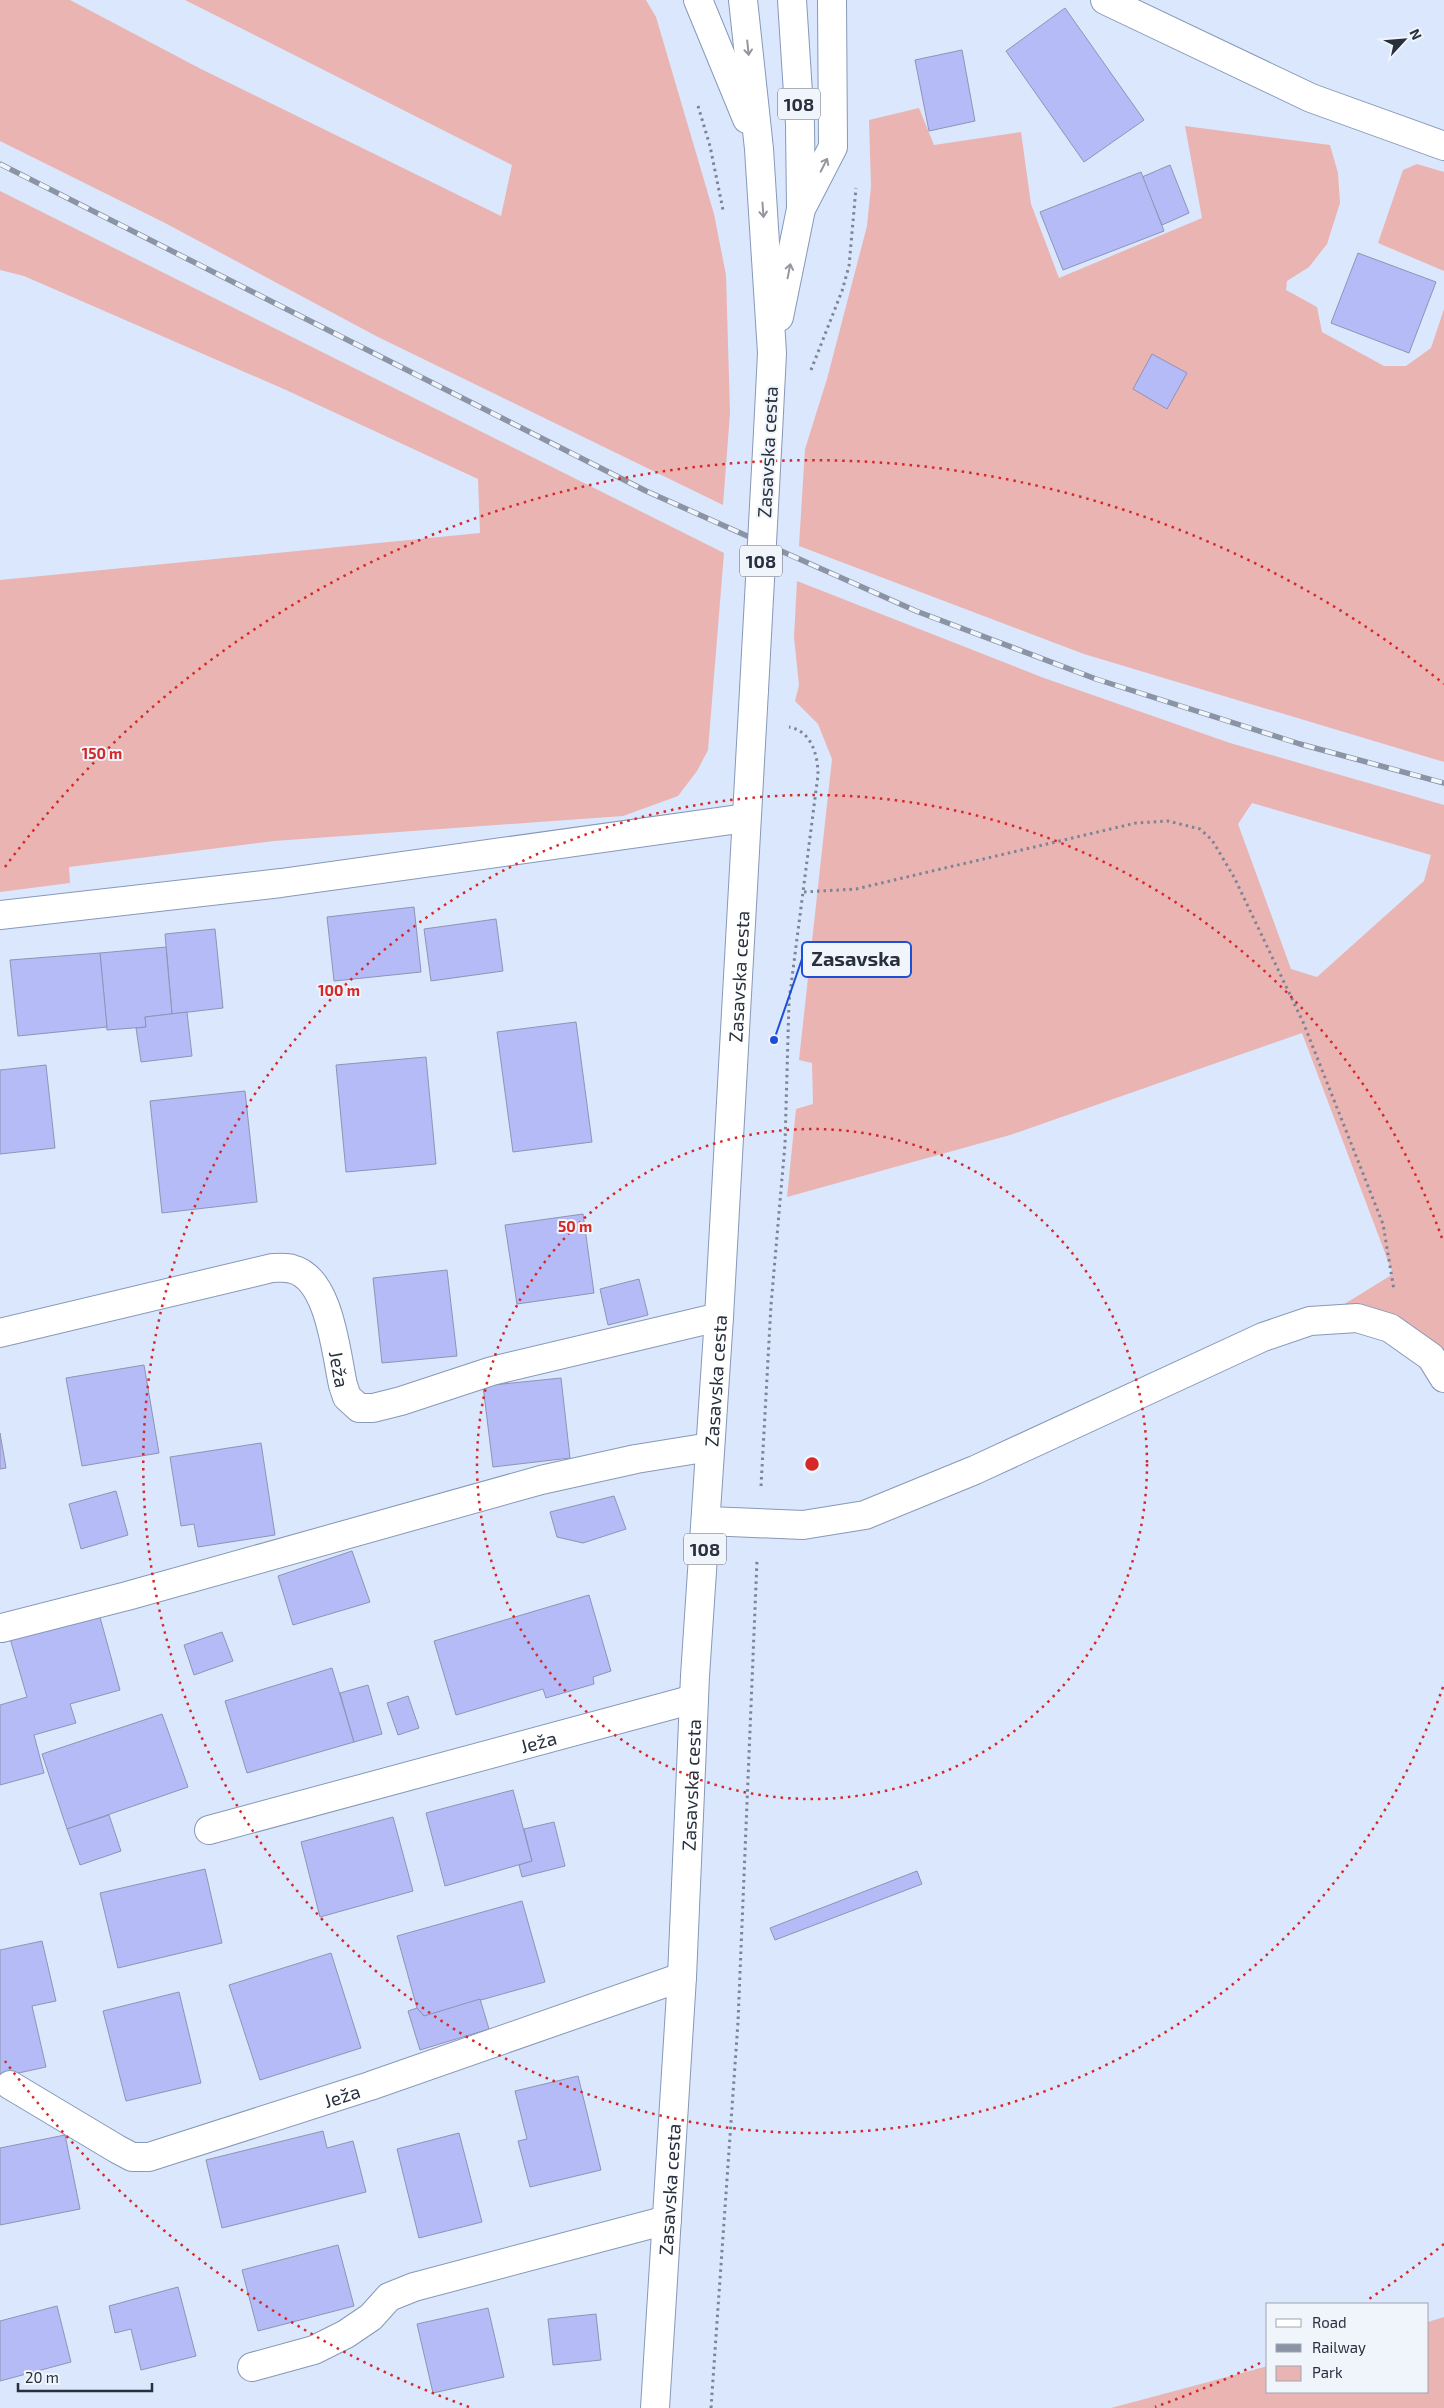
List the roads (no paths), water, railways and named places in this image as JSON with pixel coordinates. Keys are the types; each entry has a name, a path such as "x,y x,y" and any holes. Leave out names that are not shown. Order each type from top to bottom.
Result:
{"street":[{"path":"698,0 759,149"},
{"name":"Zasavska cesta","path":"655,2408 682,1978 694,1699 719,1317 772,353 759,149 743,0"},
{"name":"Zasavska cesta","path":"772,353 801,209 797,67 792,0"},
{"path":"801,209 833,147 832,0"},
{"path":"1105,0 1311,98 1444,146"},
{"path":"0,915 281,883 746,818"},
{"name":"Ježa","path":"0,1333 272,1268 292,1269 306,1276 318,1290 327,1309 347,1397 359,1408 373,1408 401,1401 492,1371 719,1317"},
{"path":"707,1521 803,1525 865,1515 975,1470 1263,1337 1310,1321 1357,1318 1390,1328 1431,1357 1444,1378"},
{"path":"2,1628 128,1596 541,1480 636,1459 710,1447"},
{"name":"Ježa","path":"209,1830 694,1699"},
{"name":"Ježa","path":"10,2085 117,2150 132,2156 149,2156 370,2086 682,1978"},
{"path":"252,2367 314,2350 346,2334 371,2317 389,2297 414,2287 667,2220"}],"railway":[{"path":"0,164 646,491 916,611 1096,679 1300,744 1444,783"}],"place":[{"name":"Zasavska","path":"774,1040"}]}
